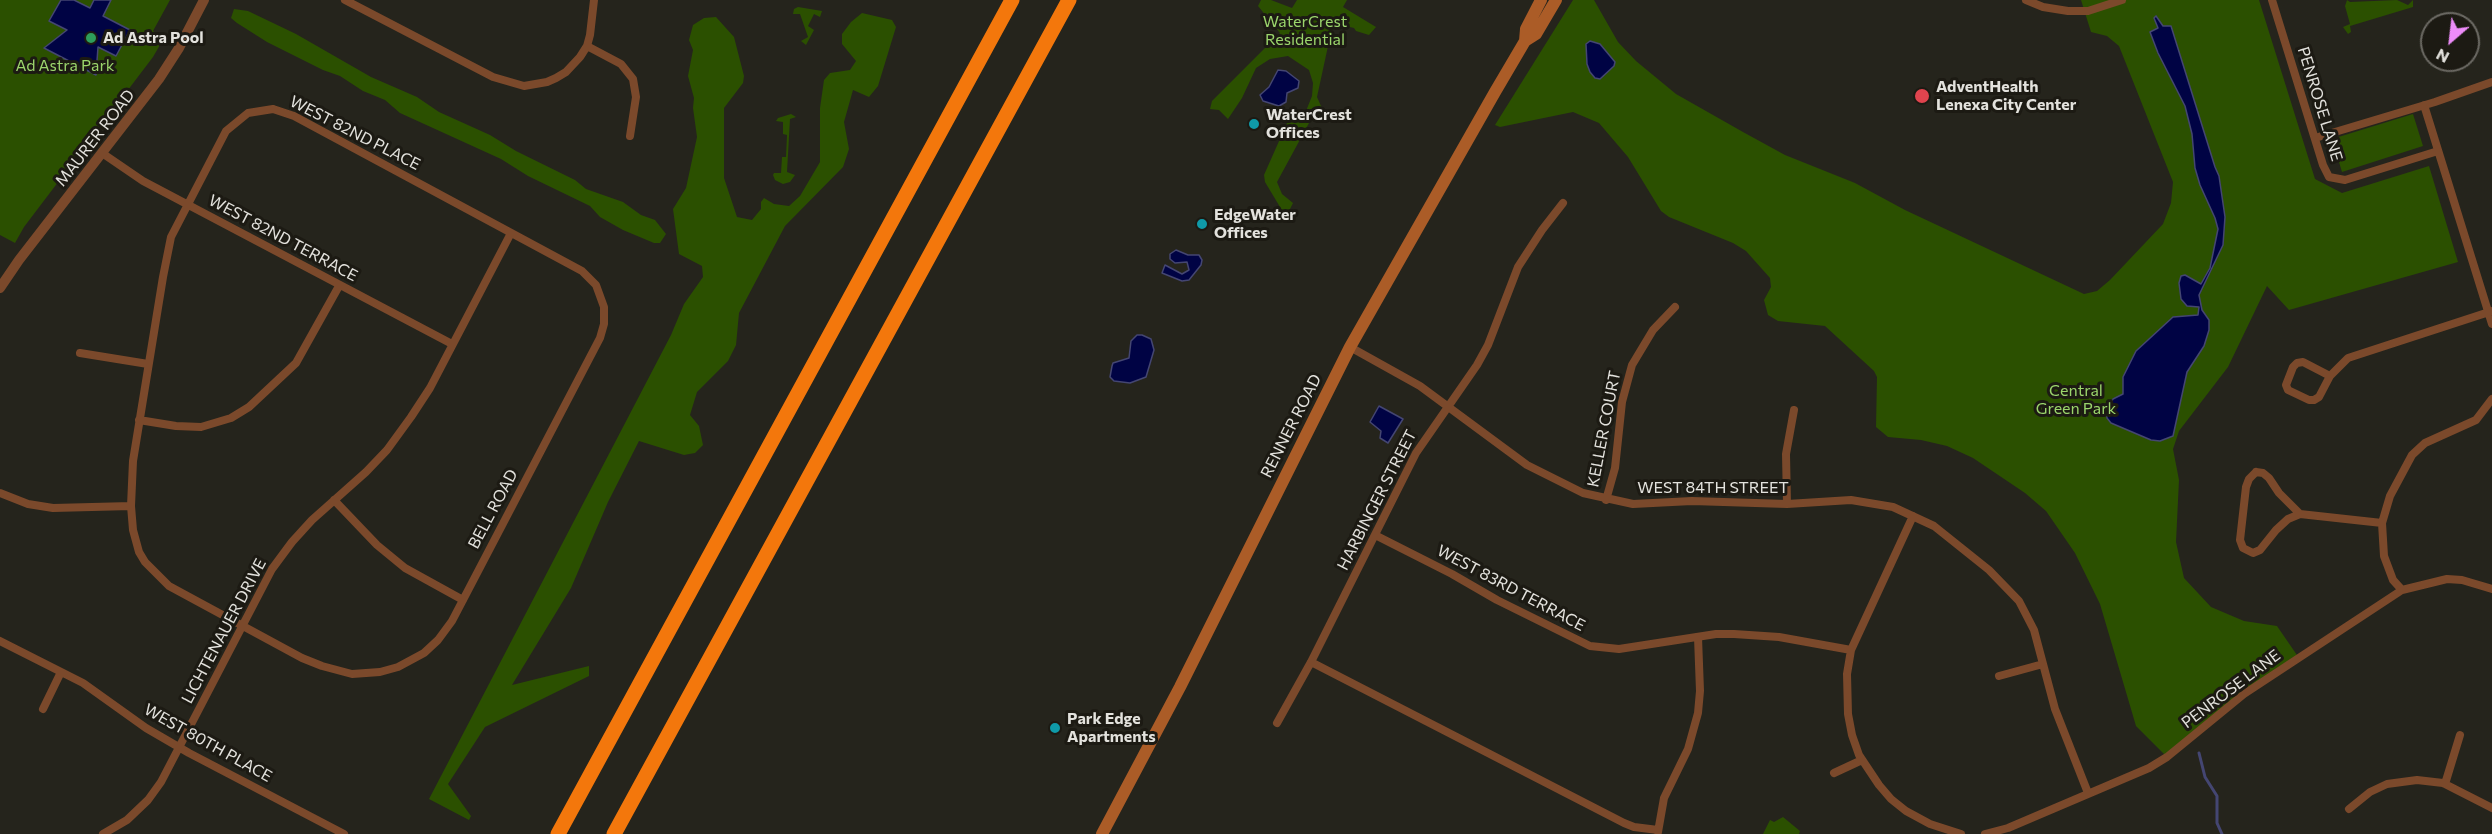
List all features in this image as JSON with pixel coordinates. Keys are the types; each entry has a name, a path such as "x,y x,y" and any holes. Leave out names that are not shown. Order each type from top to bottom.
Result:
{"highway":[{"path":"558,834 1012,0"},
{"path":"614,834 1069,0"}],"main road":[{"name":"RENNER ROAD","path":"1102,834 1180,687 1350,346 1417,225 1525,41 1526,29 1541,0"},
{"name":"RENNER ROAD","path":"1525,41 1536,34 1556,0"}],"street":[{"name":"MAURER ROAD","path":"0,288 19,260 169,66 204,0"},
{"path":"345,0 493,77 512,84 535,85 556,78 574,65 587,46 594,0"},
{"path":"2026,0 2060,11 2088,11 2122,0"},
{"name":"PENROSE LANE","path":"2272,0 2325,172 2329,177 2340,180 2438,151"},
{"path":"587,46 621,64 633,79 636,96 630,136"},
{"path":"2315,138 2492,82"},
{"path":"2424,105 2492,324"},
{"name":"WEST 82ND PLACE","path":"139,420 168,248 187,204 220,140 230,127 248,113 273,109 294,116 511,233"},
{"name":"WEST 82ND TERRACE","path":"102,153 132,175 452,345"},
{"name":"HARBINGER STREET","path":"1277,723 1311,662 1416,453 1483,355 1518,267 1563,203"},
{"name":"LICHTENAUER DRIVE","path":"103,834 127,820 148,800 161,782 279,560 312,520 387,450 430,388 511,233"},
{"name":"BELL ROAD","path":"139,420 133,461 131,506 135,541 139,552 152,571 169,586 322,666 352,674 380,672 398,667 424,653 438,640 463,600 600,339 604,324 602,298 591,279 575,267 511,233"},
{"path":"139,420 176,426 201,427 231,418 249,407 296,363 339,286"},
{"name":"KELLER COURT","path":"1606,500 1615,468 1622,402 1632,365 1653,330 1675,308"},
{"path":"2330,376 2303,362 2297,363 2286,385 2288,390 2314,400 2319,397 2330,376 2348,358 2357,353 2490,312"},
{"name":"WEST 84TH STREET","path":"1350,346 1392,369 1448,406 1527,465 1563,485 1606,500 1633,504 1692,501 1787,504 1851,500 1893,507 1934,526 2006,585 2019,601 2034,630 2055,709 2088,793"},
{"path":"80,352 148,364"},
{"path":"2402,590 2393,580 2384,556 2382,523 2390,496 2412,455 2434,437 2476,420 2492,399"},
{"path":"1787,504 1786,454 1794,410"},
{"path":"2300,514 2279,493 2263,472 2256,472 2249,479 2246,487 2240,540 2242,548 2253,553 2260,550 2288,519 2300,514 2382,523"},
{"path":"0,493 28,504 46,507 131,506"},
{"path":"334,500 377,545 405,568 463,600"},
{"path":"1913,516 1851,650 1847,674 1847,705 1852,735 1862,759 1879,785 1906,811 1930,824 1961,834"},
{"name":"WEST 83RD TERRACE","path":"1375,535 1590,646 1619,649 1734,634 1779,637 1851,650"},
{"name":"PENROSE LANE","path":"1985,834 2009,831 2088,793 2149,768 2167,757 2244,694 2402,590 2447,579 2462,580 2492,589"},
{"path":"1311,662 1623,824 1658,832 1664,798 1688,748 1698,713 1700,679 1698,637"},
{"name":"WEST 80TH PLACE","path":"0,641 83,683 146,728 179,747 344,834"},
{"path":"1999,676 2043,664"},
{"path":"43,709 61,672"},
{"path":"2445,784 2460,735"},
{"path":"1834,773 1862,759"},
{"path":"2349,809 2370,792 2387,784 2417,780 2445,784 2492,808"}],"green space":[{"name":"Ad Astra Park","path":"0,0 170,0 153,31 164,38 153,57 24,227 15,243 0,235"},
{"name":"WaterCrest Residential","path":"1261,0 1271,0 1292,8 1297,0 1347,0 1343,7 1376,27 1369,35 1356,31 1354,28 1333,23 1317,97 1321,106 1334,118 1332,122 1315,112 1277,182 1282,194 1293,203 1286,217 1265,182 1264,175 1287,123 1306,111 1312,96 1313,83 1309,70 1288,56 1270,59 1256,68 1242,98 1228,119 1219,110 1210,109 1212,101 1280,33 1258,6"},
{"name":"Central Green Park","path":"1573,0 1594,0 1618,42 1636,61 1676,94 1785,155 1855,183 1905,210 2084,294 2097,291 2110,280 2163,224 2171,203 2173,182 2119,46 2107,36 2091,32 2081,0 2259,0 2315,179 2342,193 2429,166 2458,262 2289,310 2267,286 2228,367 2179,431 2173,449 2179,480 2176,542 2184,578 2211,607 2244,621 2277,626 2299,658 2244,694 2167,757 2136,726 2100,604 2075,553 2046,511 2025,493 1973,458 1947,446 1921,440 1888,437 1876,427 1877,377 1874,371 1825,326 1778,321 1768,315 1764,300 1771,287 1770,278 1746,251 1733,243 1669,217 1661,211 1628,157 1599,123 1573,112 1500,127 1495,125"},
{"path":"2347,0 2350,2 2397,0 2408,5 2413,0 2413,7 2350,26 2351,32 2348,34 2343,27 2350,24 2345,6"},
{"path":"798,7 822,11 820,17 814,14 808,26 814,30 806,45 801,41 808,37 800,14 793,14 794,9"},
{"path":"234,9 248,11 296,34 371,77 417,97 439,112 490,135 516,151 575,180 586,189 623,202 641,215 655,220 666,234 660,243 654,243 623,230 600,217 590,206 528,176 501,159 400,113 385,100 267,42 231,18"},
{"path":"862,13 892,20 896,27 878,86 869,97 853,90 844,122 849,149 843,167 785,226 739,313 736,345 728,361 697,392 690,415 699,426 703,445 695,453 684,455 639,441 608,502 571,588 512,685 589,666 589,676 485,727 448,784 471,816 469,820 429,799 671,335 684,304 703,277 702,266 679,254 673,209 686,188 697,137 694,98 688,76 693,50 689,40 693,25 704,18 716,17 734,37 744,76 743,83 724,108 724,178 737,217 752,220 761,209 761,202 764,198 774,204 789,206 800,196 820,162 820,108 824,80 830,73 850,70 856,61 842,44 842,34"},
{"path":"791,114 796,117 790,119 787,172 795,175 790,182 783,184 775,180 773,175 781,173 782,157 786,157 787,135 783,134 783,122 776,121 778,118"},
{"path":"2413,114 2423,146 2342,172 2332,139"},
{"path":"1783,817 1800,831 1799,834 1763,834 1770,820 1774,822"}],"shaded area":[{"name":"Ad Astra Pool","path":"61,0 74,0 90,8 94,0 111,0 103,16 130,30 116,56 98,47 96,75 44,48 67,30 49,21"},
{"path":"2156,16 2163,26 2171,26 2219,176 2225,217 2223,245 2199,295 2202,310 2209,320 2209,330 2204,346 2187,372 2173,436 2160,441 2151,440 2111,423 2107,418 2107,411 2113,399 2123,394 2123,377 2136,351 2173,317 2198,315 2199,307 2187,306 2181,299 2179,283 2181,276 2185,275 2201,284 2210,268 2218,229 2195,168 2192,134 2185,106 2150,32 2158,28 2154,18"},
{"path":"1590,41 1600,44 1615,62 1614,66 1600,79 1595,78 1587,64 1586,44"},
{"path":"1278,70 1286,71 1299,81 1298,88 1287,93 1286,102 1279,106 1263,101 1260,95 1269,87"},
{"path":"1176,250 1188,255 1199,255 1202,260 1201,265 1189,280 1182,281 1162,273 1165,265 1182,274 1189,270 1187,262 1175,263 1170,259 1170,254"},
{"path":"1137,335 1151,339 1154,350 1146,377 1130,383 1114,381 1110,377 1113,363 1129,358 1131,341"},
{"path":"1379,406 1403,419 1388,443 1380,438 1381,431 1370,422"}],"waterway":[{"path":"2199,753 2205,777 2217,796 2217,823 2222,834"}],"place":[{"name":"Ad Astra Pool","path":"91,38"},
{"name":"AdventHealth Lenexa City Center","path":"1922,96"},
{"name":"WaterCrest Offices","path":"1254,124"},
{"name":"EdgeWater Offices","path":"1202,224"},
{"name":"Park Edge Apartments","path":"1055,728"}]}
